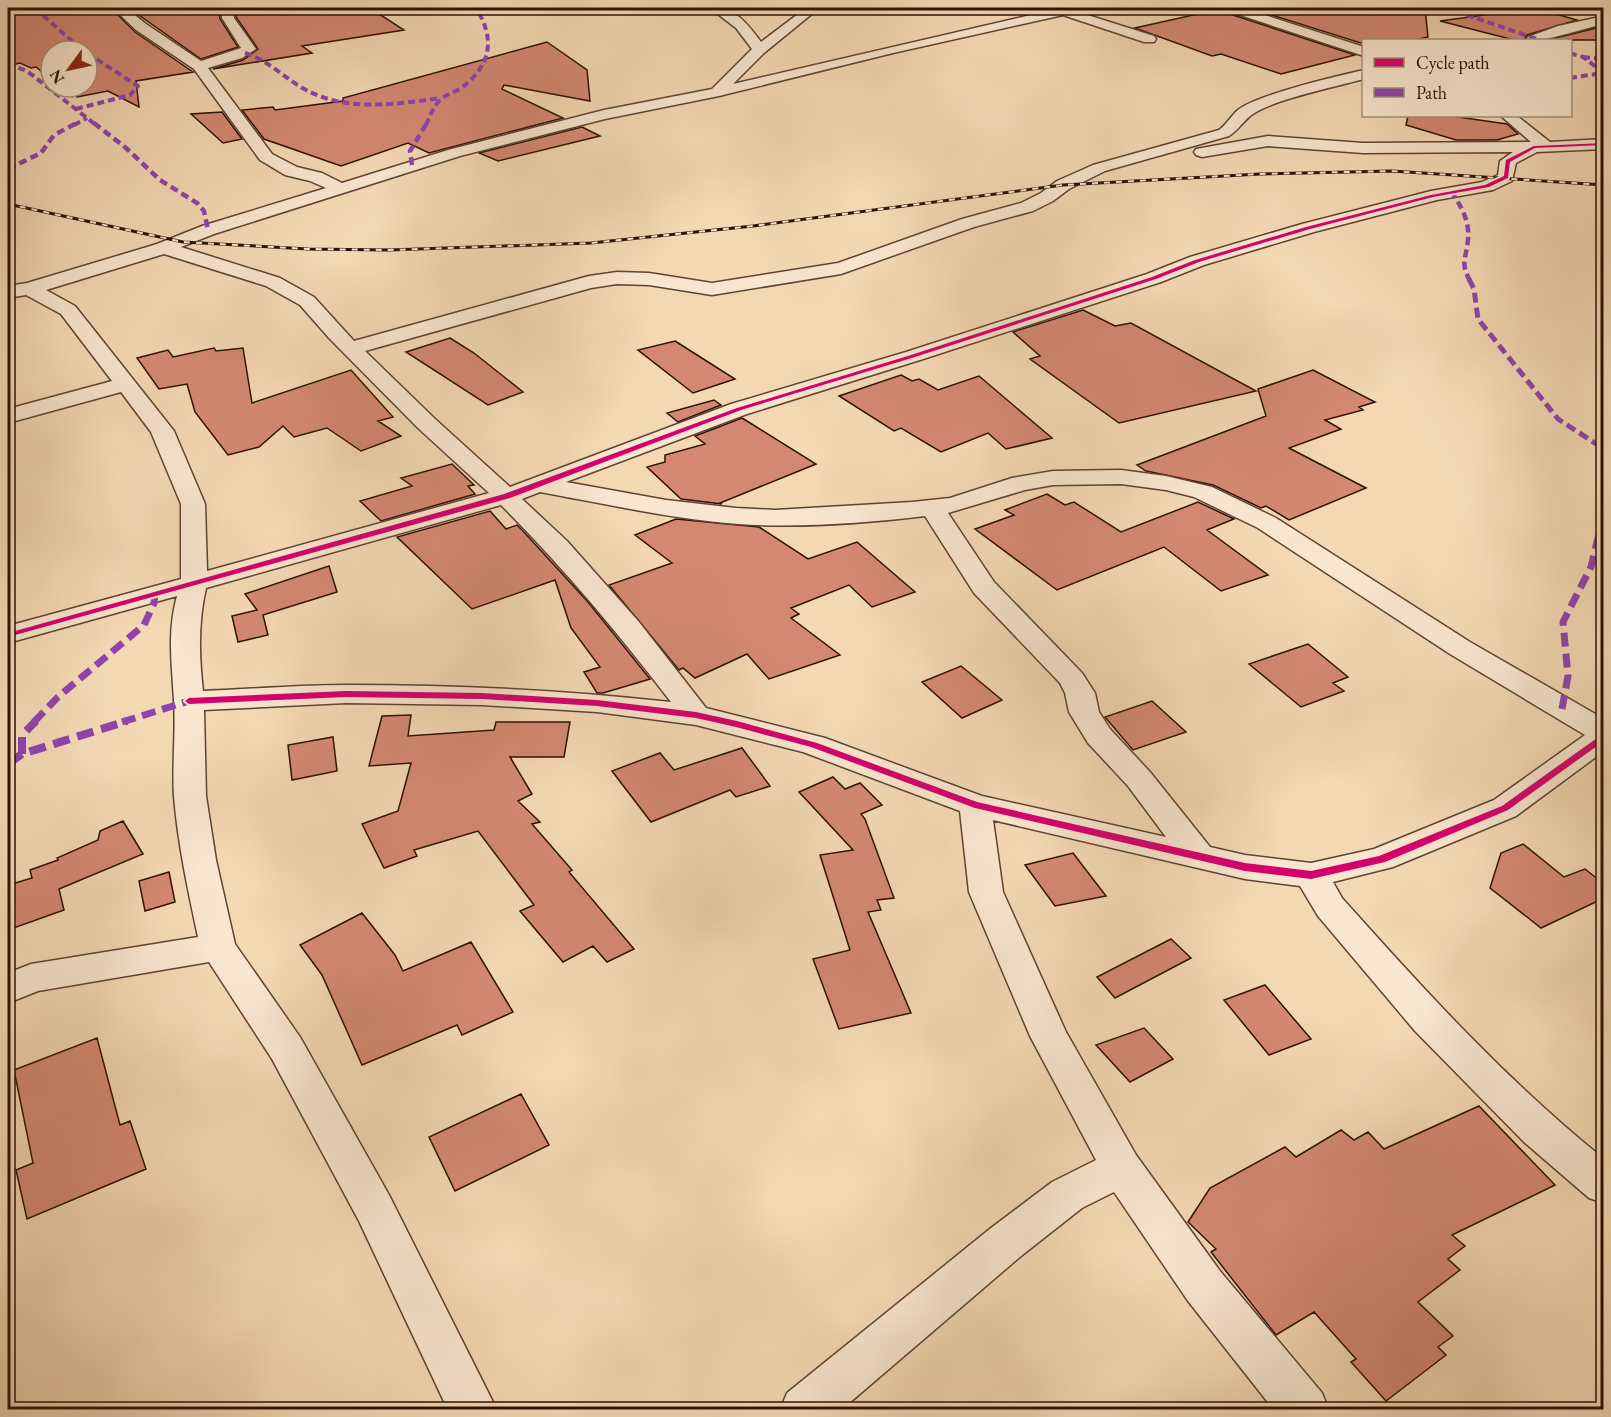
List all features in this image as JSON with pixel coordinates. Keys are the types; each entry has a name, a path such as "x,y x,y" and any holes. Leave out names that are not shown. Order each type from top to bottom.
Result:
{"street":[{"path":"119,8 141,27 199,66 266,157 291,171 316,177 342,189"},
{"path":"199,66 237,55 249,49 228,18 227,8"},
{"path":"716,8 734,20 759,50"},
{"path":"717,92 759,50 813,8"},
{"path":"18,290 164,248 208,230 464,150 604,115 717,92 893,49 1079,8"},
{"path":"1232,8 1362,53"},
{"path":"1062,10 1149,39"},
{"path":"1536,39 1563,29 1604,20"},
{"path":"1339,62 1362,55"},
{"path":"351,348 589,282 617,278 649,279 712,289 841,268 968,223 1027,207 1047,197 1063,185 1099,168 1224,133 1234,126 1244,112 1259,104 1362,75"},
{"path":"1509,117 1539,146"},
{"path":"1154,154 1194,153 1268,141 1363,148 1604,144"},
{"path":"8,635 507,496 739,409 913,356 1154,278 1197,261 1308,228 1421,200 1432,195 1497,184 1506,177 1508,161 1539,146"},
{"path":"164,248 273,282 307,301 426,423 507,496 558,547 629,628 696,715"},
{"path":"18,290 68,310 162,431 194,504 194,583 187,610 184,654 189,701 190,796 199,860 218,947 286,1048 374,1208 473,1410"},
{"path":"8,416 125,384"},
{"path":"189,701 346,694 482,696 597,703 696,715 814,746 975,805 1245,867 1311,875 1381,860 1505,808 1604,734 1460,648 1267,523 1203,492 1166,483 1121,477 1053,478 1021,483 953,505 775,518 736,516 666,507 536,484"},
{"path":"932,507 984,587 1072,679 1080,693 1084,712 1099,736 1138,779 1198,855"},
{"path":"975,805 986,892 1049,1036 1121,1168 1204,1286 1305,1410"},
{"path":"1311,875 1330,907 1435,1027 1538,1130 1604,1185"},
{"path":"8,989 31,978 218,947"},
{"path":"804,1410 909,1320 1014,1235 1067,1196 1121,1168"}],"building":[{"path":"69,8 111,8 135,32 193,72 136,81 139,107 108,91 99,93 99,39 39,39 39,69 20,63 8,66 8,13 32,10 37,13"},
{"path":"129,8 198,8 206,13 219,11 220,19 238,47 201,59"},
{"path":"370,8 404,30 302,46 312,53 213,69 243,60 258,49 236,17 235,9"},
{"path":"1224,8 1227,13 1355,55 1281,74 1221,54 1212,56 1135,28"},
{"path":"1249,8 1425,8 1428,37 1362,39 1362,43"},
{"path":"1535,8 1577,20 1527,35 1525,39 1510,39 1440,21"},
{"path":"1600,27 1604,28 1604,40 1552,39"},
{"path":"547,42 587,70 590,101 504,85 502,89 563,118 429,153 408,143 341,166 264,139 242,110 273,107 275,110 343,101 343,98"},
{"path":"222,112 242,139 223,143 191,114"},
{"path":"1408,117 1458,117 1507,124 1518,134 1497,140 1456,140 1406,125"},
{"path":"582,127 600,136 498,161 479,153"},
{"path":"1083,310 1115,326 1131,323 1256,391 1119,423 1030,359 1040,356 1013,332"},
{"path":"450,338 474,353 523,392 488,405 406,352"},
{"path":"675,341 735,379 693,393 638,350"},
{"path":"214,348 216,351 243,348 252,403 351,370 393,417 378,421 401,436 361,451 327,428 294,437 283,426 259,447 228,455 195,412 187,384 159,389 137,358 168,350 173,357"},
{"path":"1313,370 1375,402 1359,407 1363,410 1325,420 1341,429 1289,448 1366,488 1289,520 1266,506 1261,508 1213,485 1146,471 1137,465 1266,416 1258,389"},
{"path":"901,375 912,381 919,379 938,390 979,376 1052,438 1006,449 988,433 941,452 901,428 894,431 839,396"},
{"path":"714,400 721,405 678,422 667,413"},
{"path":"742,418 816,464 720,503 722,504 681,499 647,467 665,462 665,455 705,444 695,436"},
{"path":"452,464 474,485 468,486 475,494 381,521 360,501 412,486 401,478"},
{"path":"1047,494 1065,505 1074,502 1121,532 1198,502 1234,519 1207,530 1268,575 1221,591 1164,547 1057,590 975,529 1014,515 1005,510"},
{"path":"490,511 506,529 517,525 522,530 588,602 650,679 597,693 584,672 600,667 571,628 555,580 472,609 397,537"},
{"path":"676,519 759,527 808,559 857,542 915,592 872,607 849,585 791,608 799,614 791,618 840,655 769,679 747,654 695,678 683,668 679,670 609,585 672,563 635,535"},
{"path":"329,566 337,592 263,615 268,635 238,642 232,616 257,610 245,594"},
{"path":"1308,644 1348,677 1333,683 1344,691 1301,707 1249,664"},
{"path":"961,666 1002,700 962,718 922,682"},
{"path":"1152,701 1186,732 1133,750 1105,717"},
{"path":"411,715 408,736 494,730 496,722 570,722 564,757 510,757 532,794 518,801 540,822 532,824 572,870 569,872 634,949 607,962 593,946 563,962 520,911 534,905 478,831 414,850 417,856 384,868 362,824 398,811 411,763 369,766 382,716"},
{"path":"333,737 337,771 292,780 288,745"},
{"path":"742,748 770,786 736,797 730,790 651,822 612,771 660,753 674,770"},
{"path":"833,777 845,789 860,783 882,805 861,814 865,819 894,898 877,900 881,910 868,912 911,1013 839,1029 813,959 850,950 820,855 853,850 799,792"},
{"path":"123,821 143,854 59,889 64,910 8,930 8,885 32,878 30,870 58,860 57,858 98,840 100,831"},
{"path":"1523,844 1564,877 1585,869 1604,884 1604,898 1541,928 1490,888 1501,853"},
{"path":"1073,853 1106,896 1055,906 1025,865"},
{"path":"169,872 175,902 145,911 139,881"},
{"path":"362,913 395,955 403,971 471,942 513,1012 462,1035 457,1025 362,1065 322,975 300,945"},
{"path":"1171,939 1191,958 1115,998 1097,977"},
{"path":"1265,985 1311,1039 1269,1055 1224,1000"},
{"path":"1144,1028 1173,1059 1130,1082 1096,1045"},
{"path":"97,1038 120,1125 130,1121 146,1169 27,1219 16,1170 33,1163 14,1070"},
{"path":"521,1094 549,1145 455,1191 429,1137"},
{"path":"1479,1106 1555,1185 1452,1235 1465,1246 1448,1259 1460,1270 1418,1302 1453,1336 1438,1347 1446,1355 1386,1401 1351,1362 1356,1359 1314,1312 1276,1335 1211,1252 1216,1249 1188,1222 1210,1188 1285,1147 1296,1157 1341,1130 1354,1140 1368,1132 1384,1149"}],"railway":[{"path":"8,204 183,242 308,249 389,250 591,243 753,226 1063,185 1260,174 1392,171 1604,185"}],"marked path":[{"path":"35,8 70,39"},
{"path":"123,13 144,8"},
{"path":"412,165 410,151 423,132 435,106 443,98 468,83 483,64 489,42 483,20 476,8"},
{"path":"1446,8 1537,39"},
{"path":"245,53 270,64 308,91 339,102 373,105 441,98"},
{"path":"1572,54 1583,57 1604,73"},
{"path":"1583,57 1604,59"},
{"path":"76,109 130,95 138,86 99,61"},
{"path":"8,64 27,71 126,148 160,180 197,203 204,211 208,230"},
{"path":"1572,78 1603,73"},
{"path":"8,169 41,153 54,135 87,118"},
{"path":"1451,191 1464,210 1468,238 1462,266 1474,289 1478,319 1558,419 1604,449"},
{"path":"1562,709 1568,676 1563,622 1591,567 1604,513"},
{"path":"22,754 22,735 58,697 144,625 154,603 155,594"},
{"path":"8,764 22,754 189,701"}],"cycle path":[{"path":"8,635 507,496 739,409 913,356 1154,278 1197,261 1308,228 1431,196 1487,186 1506,177 1508,161 1534,147 1604,144"},
{"path":"189,701 346,694 482,696 597,703 696,715 814,745 975,805 1245,867 1311,875 1381,859 1505,808 1604,736"}]}
